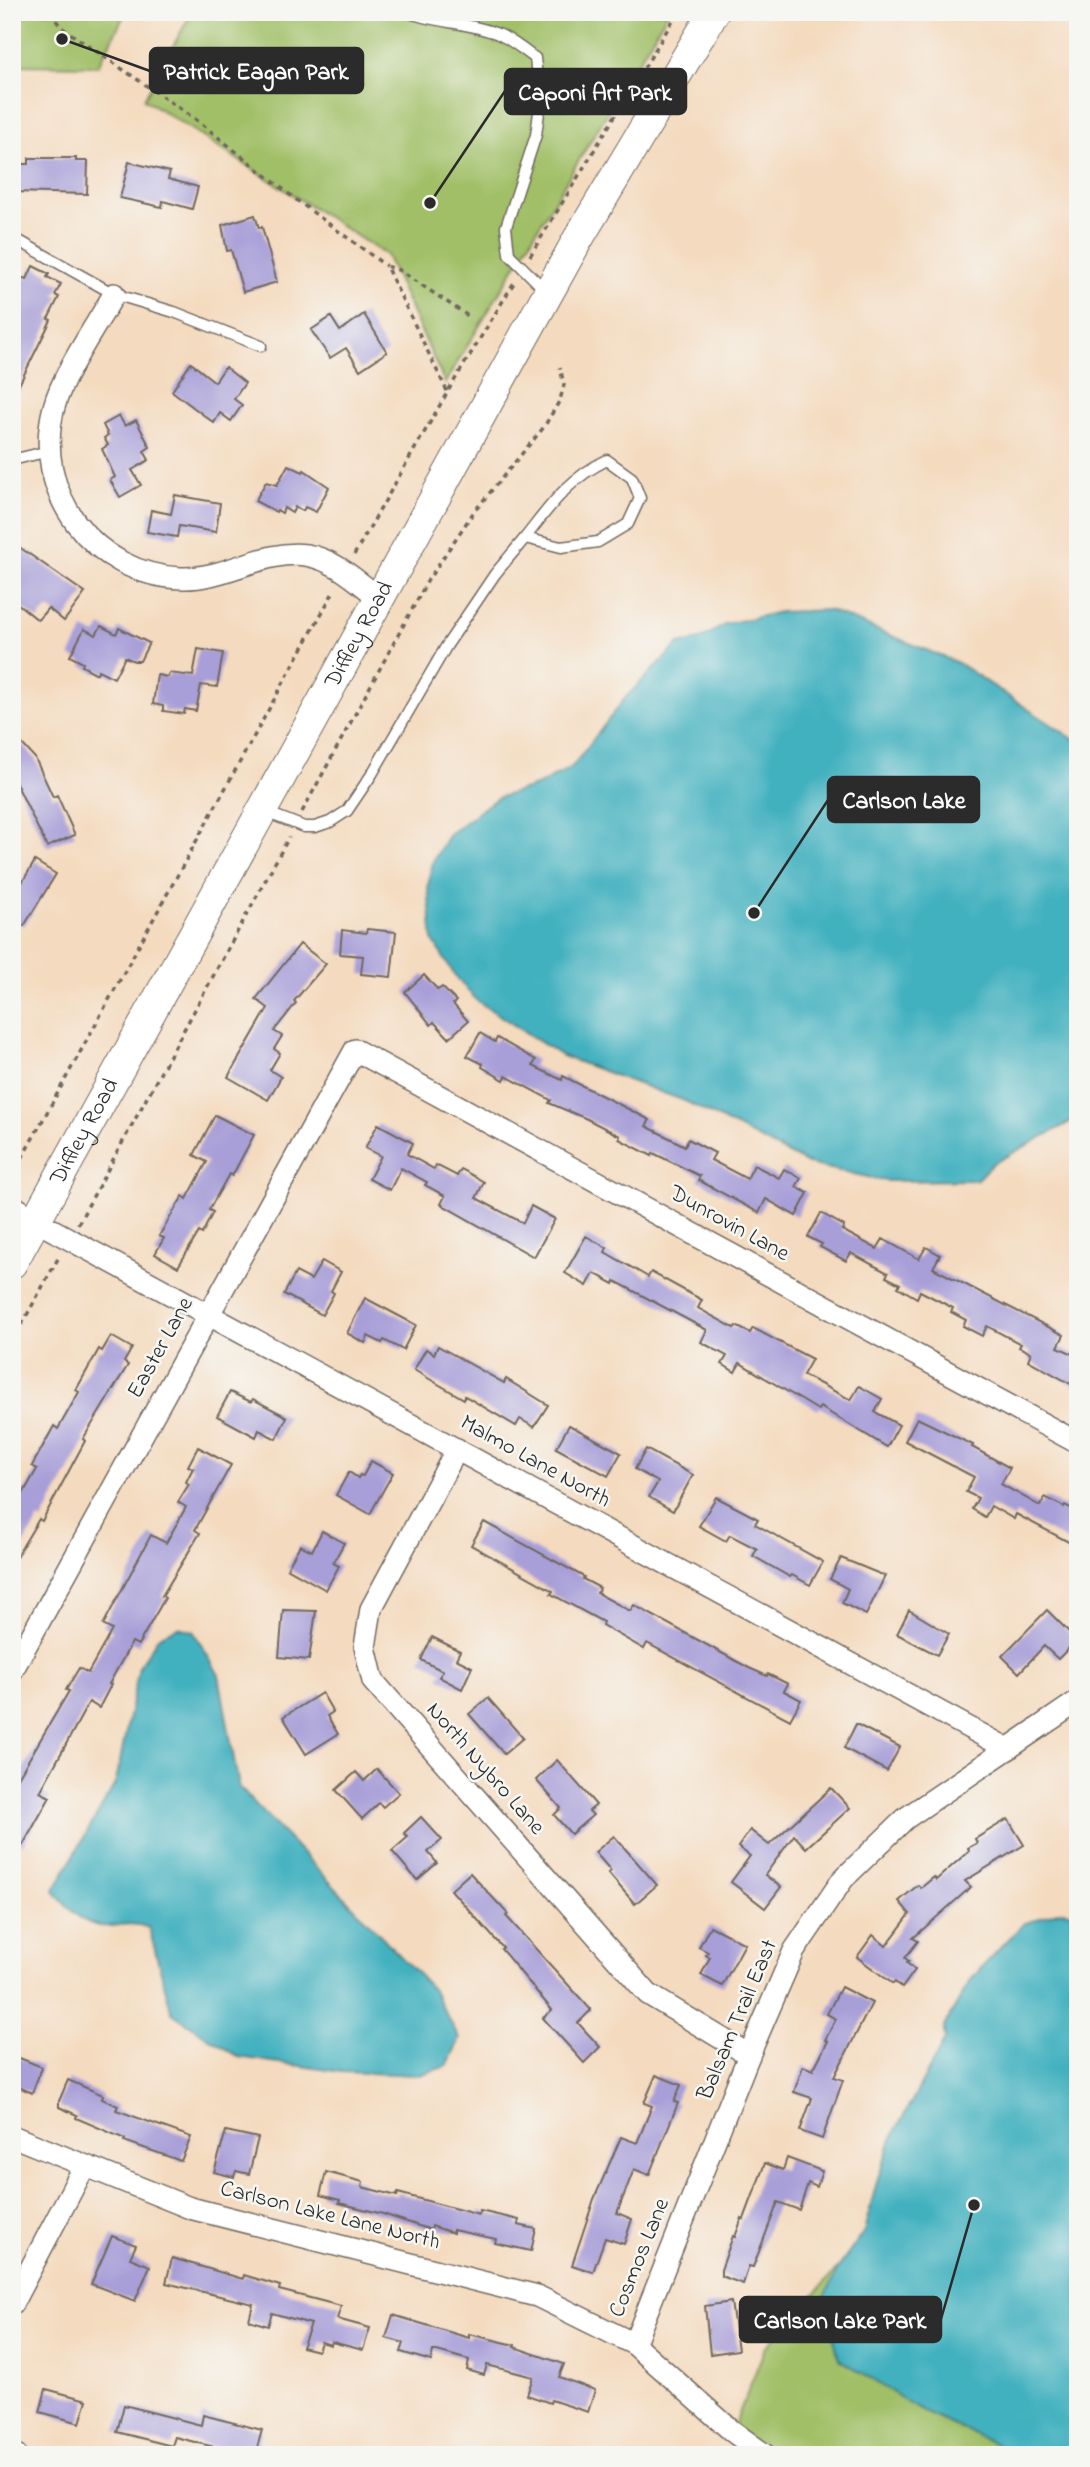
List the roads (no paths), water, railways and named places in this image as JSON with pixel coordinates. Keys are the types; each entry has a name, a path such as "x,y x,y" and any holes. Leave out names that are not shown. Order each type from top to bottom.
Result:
{"main road":[{"name":"Diffley Road","path":"12,1263 24,1213 262,810 578,239 714,12"}],"street":[{"path":"114,294 62,387 52,416 49,451 54,481 69,514 94,545 126,565 164,577 192,578 275,557 305,555 332,564 379,598"},
{"name":"Easter Lane","path":"12,1671 355,1050"},
{"name":"Dunrovin Lane","path":"355,1050 1078,1444"},
{"name":"Malmo Lane North","path":"24,1213 1008,1749"},
{"name":"North Nybro Lane","path":"457,1450 371,1609 365,1647 373,1681 648,1994 750,2055"},
{"name":"Balsam Trail East","path":"695,2192 794,1951 843,1879 906,1818 1078,1701"},
{"name":"Carlson Lake Lane North","path":"12,2136 84,2167 190,2207 537,2296 634,2344 732,2431 765,2455"},
{"path":"12,2304 84,2167"},
{"name":"Cosmos Lane","path":"634,2344 695,2192"}],"lane":[{"path":"407,12 429,20 473,27 500,35 535,58 540,105 536,135 506,227 509,254 548,293"},
{"path":"12,237 114,294 174,312 261,346"},
{"path":"12,460 49,451"},
{"path":"262,810 296,824 315,827 330,822 347,811 372,774 447,645 495,574 558,497 584,472 607,460 632,478 640,498 628,524 598,542 561,547 525,538"}],"water":[{"path":"828,610 958,663 1078,742 1078,1118 992,1164 976,1180 886,1181 808,1164 685,1101 562,1056 476,1000 456,977 433,941 428,886 433,861 449,834 497,798 539,785 572,767 626,697 679,644 699,640 726,624 780,612"},
{"path":"178,1627 193,1631 219,1675 239,1787 432,1989 460,2039 447,2066 419,2075 342,2072 238,2057 172,2013 149,1928 134,1924 101,1926 89,1923 61,1900 54,1890 116,1782 139,1667 159,1636"},
{"path":"1060,1911 1078,1913 1078,2455 1020,2455 919,2409 839,2359 824,2299 839,2267 864,2232 878,2178 895,2132 945,2040 944,2027 972,1978 1023,1924"}],"place":[{"name":"Patrick Eagan Park","path":"62,39"},
{"name":"Caponi Art Park","path":"430,203"},
{"name":"Carlson Lake","path":"754,913"},
{"name":"Carlson Lake Park","path":"974,2205"}]}
